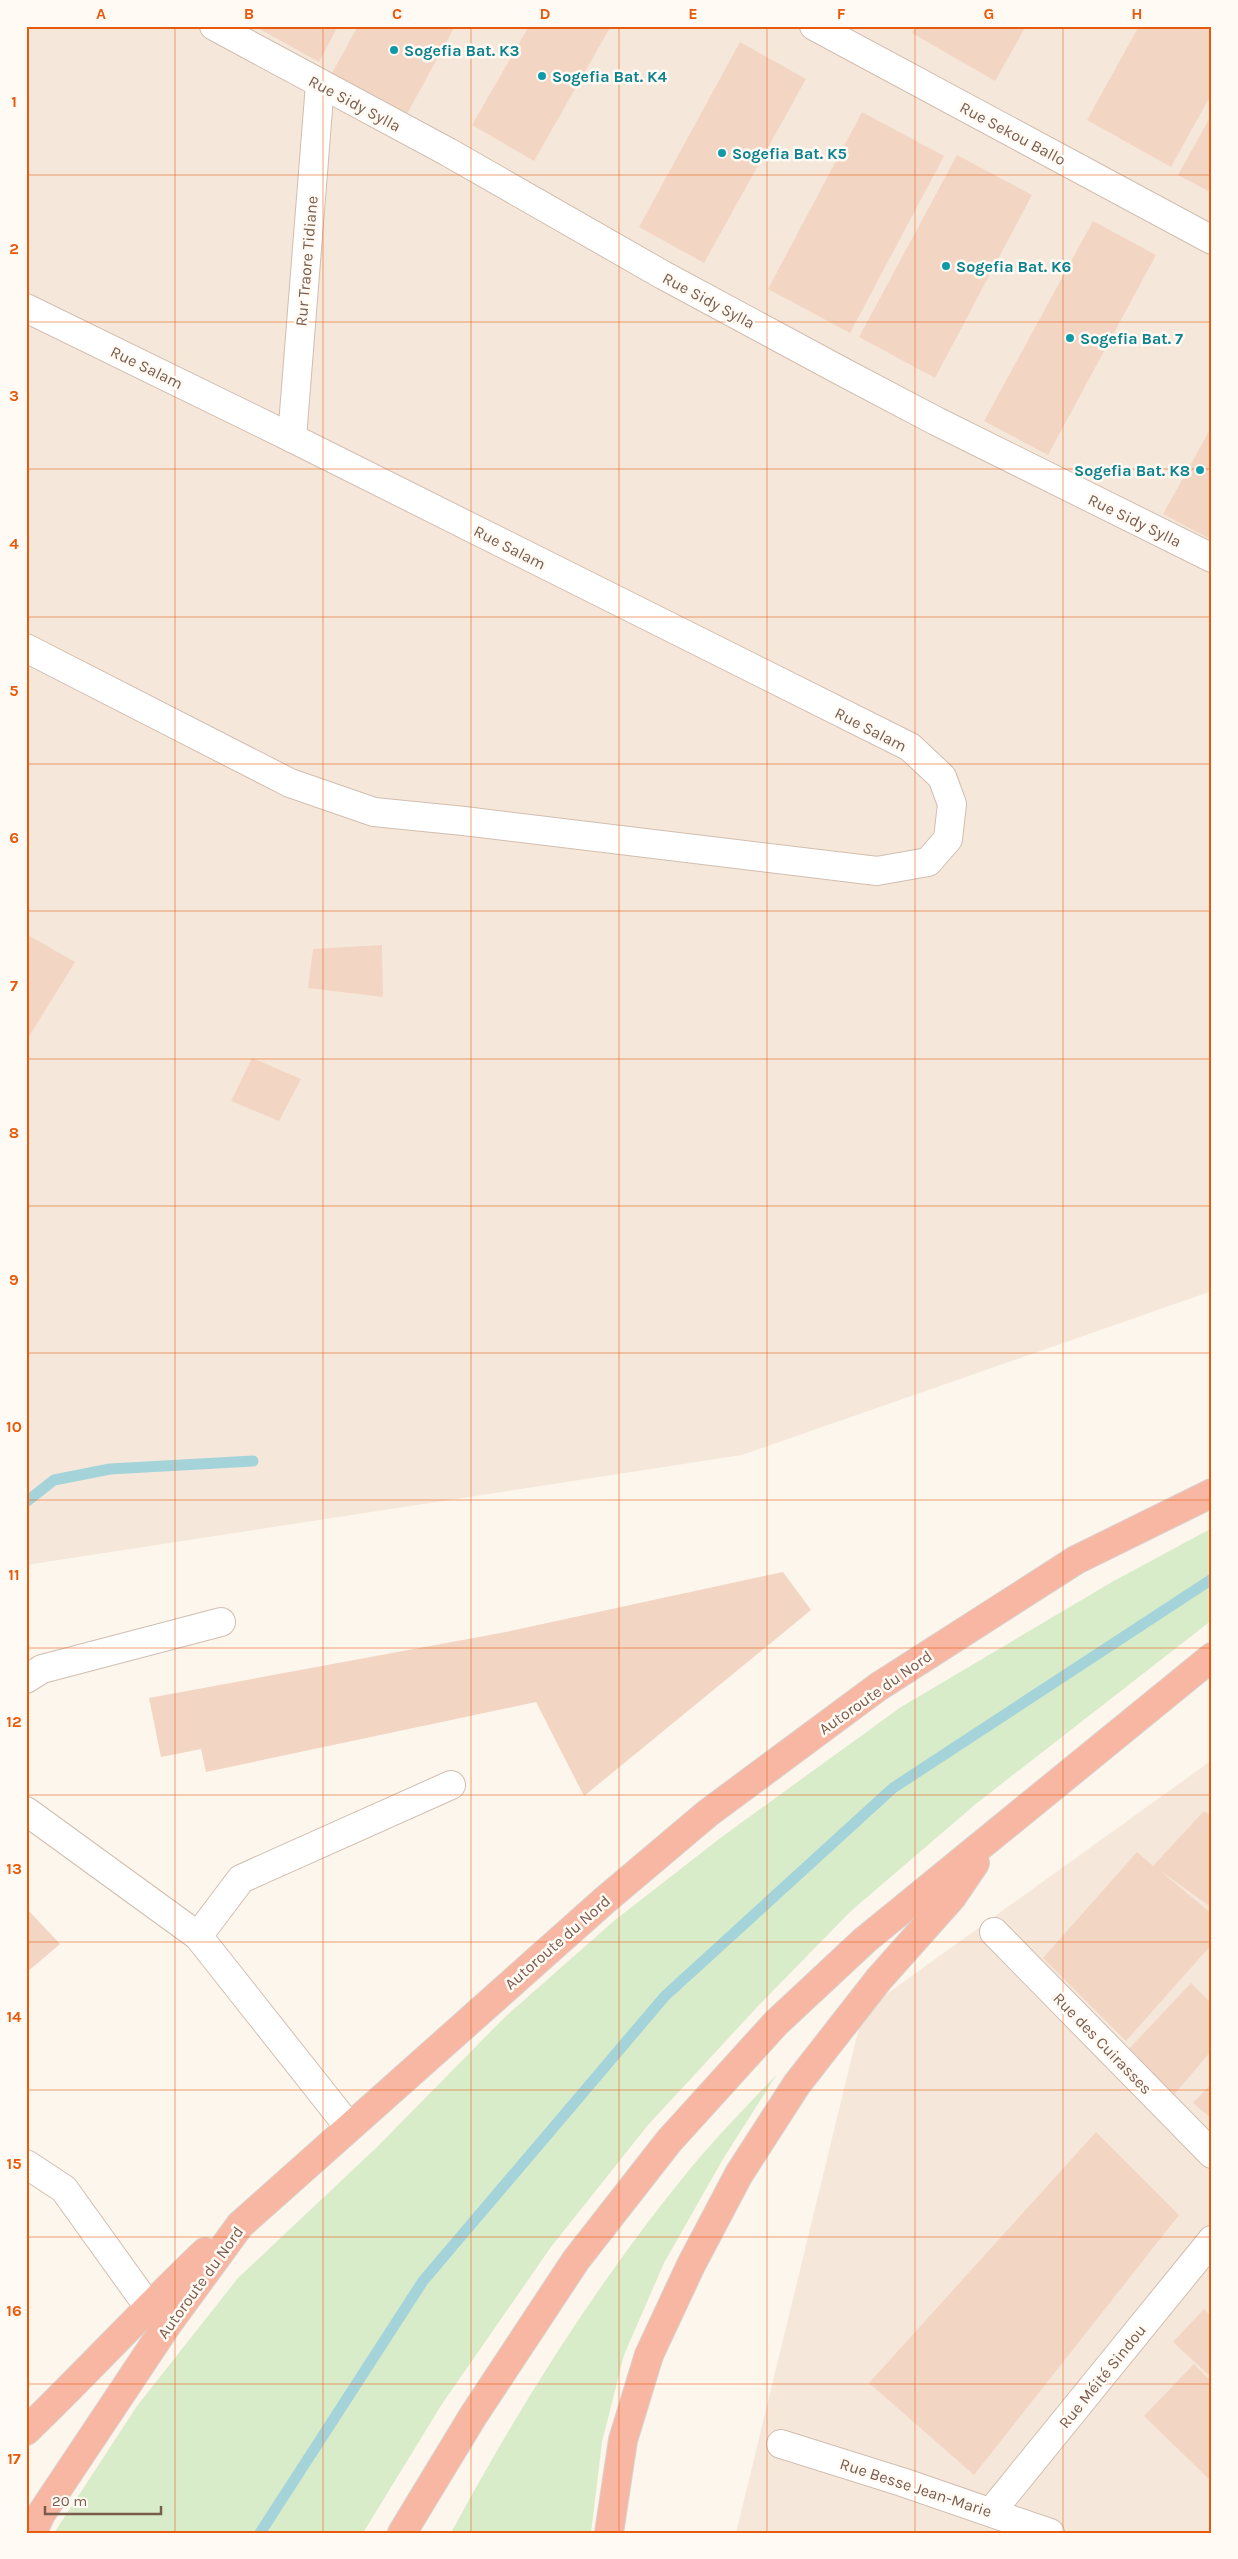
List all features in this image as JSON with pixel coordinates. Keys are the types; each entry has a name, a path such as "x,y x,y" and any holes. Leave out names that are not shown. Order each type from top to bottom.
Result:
{"highway":[{"name":"Autoroute du Nord","path":"32,2533 41,2514 167,2325 240,2225 605,1900 708,1813 878,1687 1076,1560 1212,1493"},
{"path":"402,2533 473,2416 576,2260 669,2141 776,2023 865,1940 994,1837 1212,1657"},
{"path":"609,2533 623,2440 649,2355 691,2265 739,2174 797,2084 879,1979 952,1897 994,1837"},
{"path":"26,2431 104,2356 148,2306 214,2242 240,2225"}],"street":[{"name":"Rue Sidy Sylla","path":"214,26 448,152 663,275 910,408 1212,558"},
{"name":"Rue Sekou Ballo","path":"814,26 1212,240"},
{"name":"Rur Traore Tidiane","path":"292,438 320,84"},
{"name":"Rue Salam","path":"26,308 292,438 910,747 942,777 952,804 948,839 928,862 876,871 464,821 374,812 290,784 26,648"},
{"path":"26,1679 42,1669 221,1622"},
{"path":"198,1936 241,1880 451,1785"},
{"path":"26,1810 198,1936 350,2127"},
{"name":"Rue des Cuirasses","path":"994,1932 1212,2154"},
{"path":"26,2164 64,2189 148,2306"},
{"name":"Rue Méité Sindou","path":"991,2512 1212,2240"},
{"name":"Rue Besse Jean-Marie","path":"782,2444 1050,2533"}],"shaded area":[{"path":"26,26 1212,26 1212,1291 742,1455 26,1565"},
{"path":"1212,1760 1212,2533 736,2533 863,2011"}],"green space":[{"path":"1212,1528 1212,1620 977,1803 851,1911 760,2004 648,2125 551,2247 442,2404 363,2533 54,2533 137,2406 238,2278 377,2147 505,2017 615,1920 723,1836 901,1707 1112,1582"},
{"path":"777,2074 723,2159 664,2263 624,2355 602,2442 591,2533 451,2533 533,2391 592,2300 656,2212 700,2157"}],"building":[{"path":"254,26 338,26 319,62"},
{"name":"Sogefia Bat. K3","path":"358,26 455,26 407,114 332,73"},
{"name":"Sogefia Bat. K4","path":"529,26 611,26 534,161 472,125"},
{"path":"916,26 1026,26 995,81 912,33"},
{"path":"1139,26 1212,26 1212,93 1171,167 1087,120"},
{"name":"Sogefia Bat. K5","path":"740,42 806,79 704,263 639,227"},
{"path":"862,112 944,156 850,333 768,289"},
{"path":"1212,114 1212,193 1178,175"},
{"name":"Sogefia Bat. K6","path":"957,155 1032,195 935,378 859,337"},
{"name":"Sogefia Bat. 7","path":"1093,221 1156,255 1048,455 984,421"},
{"name":"Sogefia Bat. K8","path":"1212,426 1212,540 1163,514"},
{"path":"26,934 75,962 30,1035 26,1033"},
{"path":"382,945 383,997 308,988 313,949"},
{"path":"252,1058 301,1079 279,1121 231,1101"},
{"path":"783,1572 811,1610 584,1796 536,1702 206,1772 201,1749 161,1757 149,1698 506,1632"},
{"path":"1204,1811 1212,1817 1212,1908 1158,1869 1212,1914 1212,1944 1126,2041 1043,1958 1137,1852 1153,1866"},
{"path":"26,1908 60,1944 26,1973"},
{"path":"1191,1983 1212,2004 1212,2050 1172,2097 1128,2050"},
{"path":"1212,2083 1212,2119 1193,2103"},
{"path":"1096,2132 1179,2215 974,2475 869,2383"},
{"path":"1204,2309 1212,2317 1212,2378 1173,2342"},
{"path":"1194,2364 1212,2382 1212,2482 1144,2416"}],"waterway":[{"path":"26,1502 54,1480 110,1469 253,1461"},
{"path":"260,2533 423,2281 665,1996 893,1788 1212,1579"}],"place":[{"name":"Sogefia Bat. K3","path":"394,50"},
{"name":"Sogefia Bat. K4","path":"542,76"},
{"name":"Sogefia Bat. K5","path":"722,153"},
{"name":"Sogefia Bat. K6","path":"946,266"},
{"name":"Sogefia Bat. 7","path":"1070,338"},
{"name":"Sogefia Bat. K8","path":"1200,470"}]}
